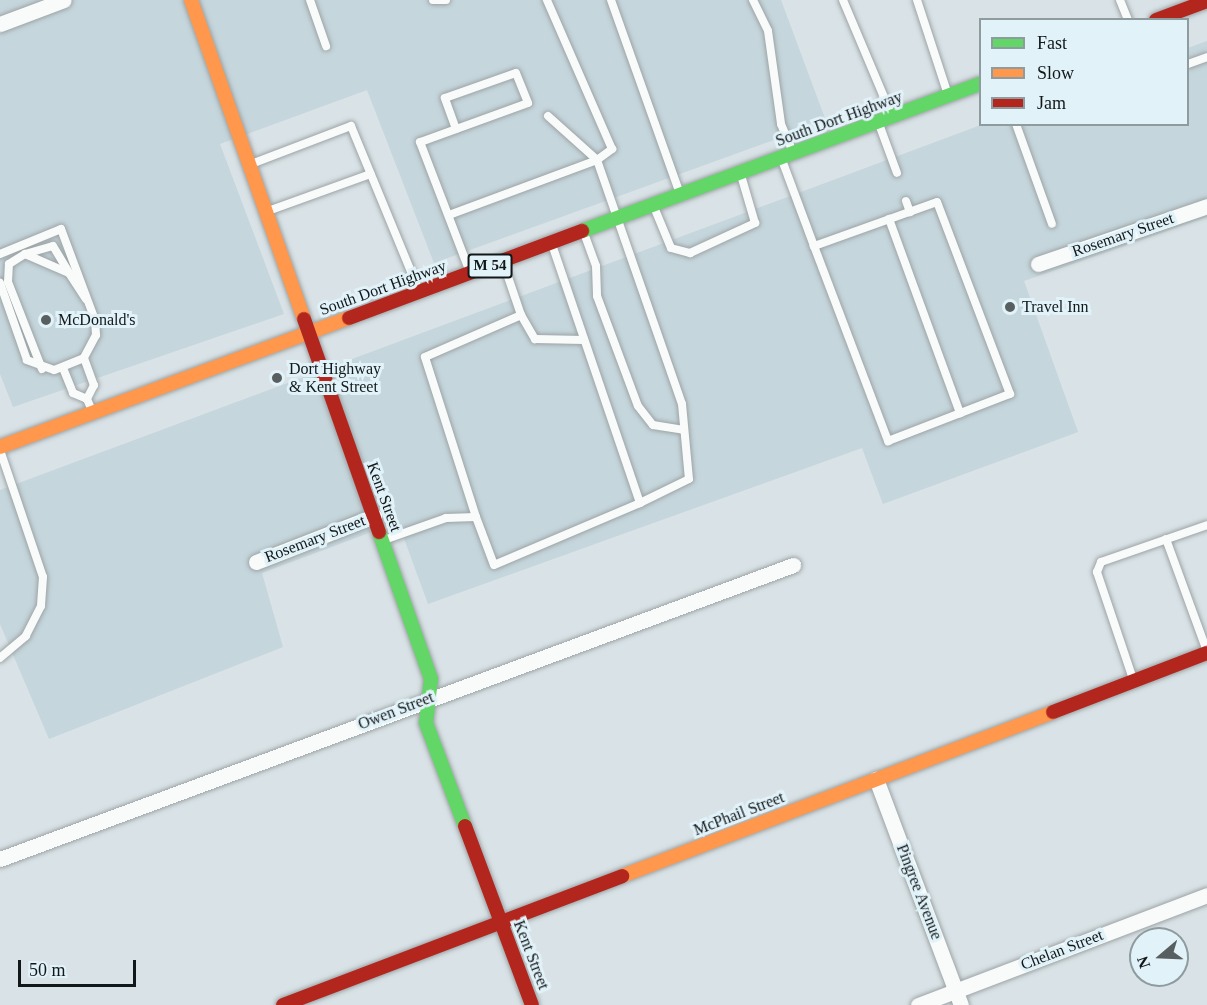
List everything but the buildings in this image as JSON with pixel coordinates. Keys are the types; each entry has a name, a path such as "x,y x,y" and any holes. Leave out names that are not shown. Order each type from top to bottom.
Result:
{"street":[{"path":"0,24 64,0"},
{"name":"Kent Street","path":"192,0 311,332 431,679 426,723 532,1005"},
{"path":"1165,18 1207,1"},
{"name":"South Dort Highway","path":"0,449 92,412 979,85"},
{"name":"Rosemary Street","path":"1038,264 1207,206"},
{"name":"Rosemary Street","path":"256,562 374,516"},
{"name":"Owen Street","path":"0,859 793,565"},
{"name":"McPhail Street","path":"283,1005 1134,683 1207,652"},
{"name":"Pingree Avenue","path":"876,779 959,998"},
{"name":"Chelan Street","path":"918,1005 959,998 1207,895"}],"lane":[{"path":"310,0 326,46"},
{"path":"434,0 446,0"},
{"path":"449,215 597,160 612,149 548,0"},
{"path":"611,0 680,196"},
{"path":"753,0 768,31 787,156 814,246 888,441 1010,394 937,202 814,246"},
{"path":"843,0 885,120 897,173"},
{"path":"917,0 948,96"},
{"path":"1120,0 1127,18"},
{"path":"1189,63 1207,57"},
{"path":"456,129 445,98 516,74 528,103 456,129 420,142 470,273"},
{"path":"521,315 425,357 476,517 494,565 640,503 689,479 682,404 597,160 548,116"},
{"path":"251,164 351,126 420,292"},
{"path":"1017,126 1052,224"},
{"path":"654,206 671,248 690,253 755,224 741,173"},
{"path":"268,211 370,174"},
{"path":"906,201 910,212"},
{"path":"889,219 960,413"},
{"path":"0,254 61,229 87,300 96,335 84,358 63,368 42,369 27,360 0,283"},
{"path":"583,231 596,266 597,296 638,406 653,425 684,430"},
{"path":"551,243 640,503"},
{"path":"42,369 6,270 25,254 53,246 87,300"},
{"path":"25,254 69,273"},
{"path":"503,261 521,315 535,339 584,340"},
{"path":"84,358 94,385 87,399"},
{"path":"63,368 73,393 87,399 92,412"},
{"path":"0,449 43,578 41,606 26,636 0,658"},
{"path":"382,540 446,518 476,517"},
{"path":"1134,683 1097,572 1101,562 1207,525"},
{"path":"1166,539 1207,652"}],"shaded area":[{"path":"0,0 781,0 826,121 434,263 367,90 220,144 284,314 13,407 0,374"},
{"path":"1207,41 1207,217 1024,281 1078,432 883,504 862,448 428,604 398,522 262,573 283,647 49,739 0,624 0,490 979,126 1189,126 1189,48"}],"traffic: fast":[{"path":"582,231 979,84"},
{"path":"379,532 431,679 426,723 465,826"}],"traffic: slow":[{"path":"191,0 304,319"},
{"path":"0,447 349,318"},
{"path":"622,876 1053,712"}],"traffic: jam":[{"path":"1161,18 1207,1"},
{"path":"349,318 582,231"},
{"path":"304,319 379,532"},
{"path":"1053,712 1207,653"},
{"path":"465,826 532,1005"},
{"path":"283,1005 622,876"}],"place":[{"name":"Travel Inn","path":"1010,307"},
{"name":"McDonald's","path":"46,320"},
{"name":"Dort Highway & Kent Street","path":"277,378"}]}
